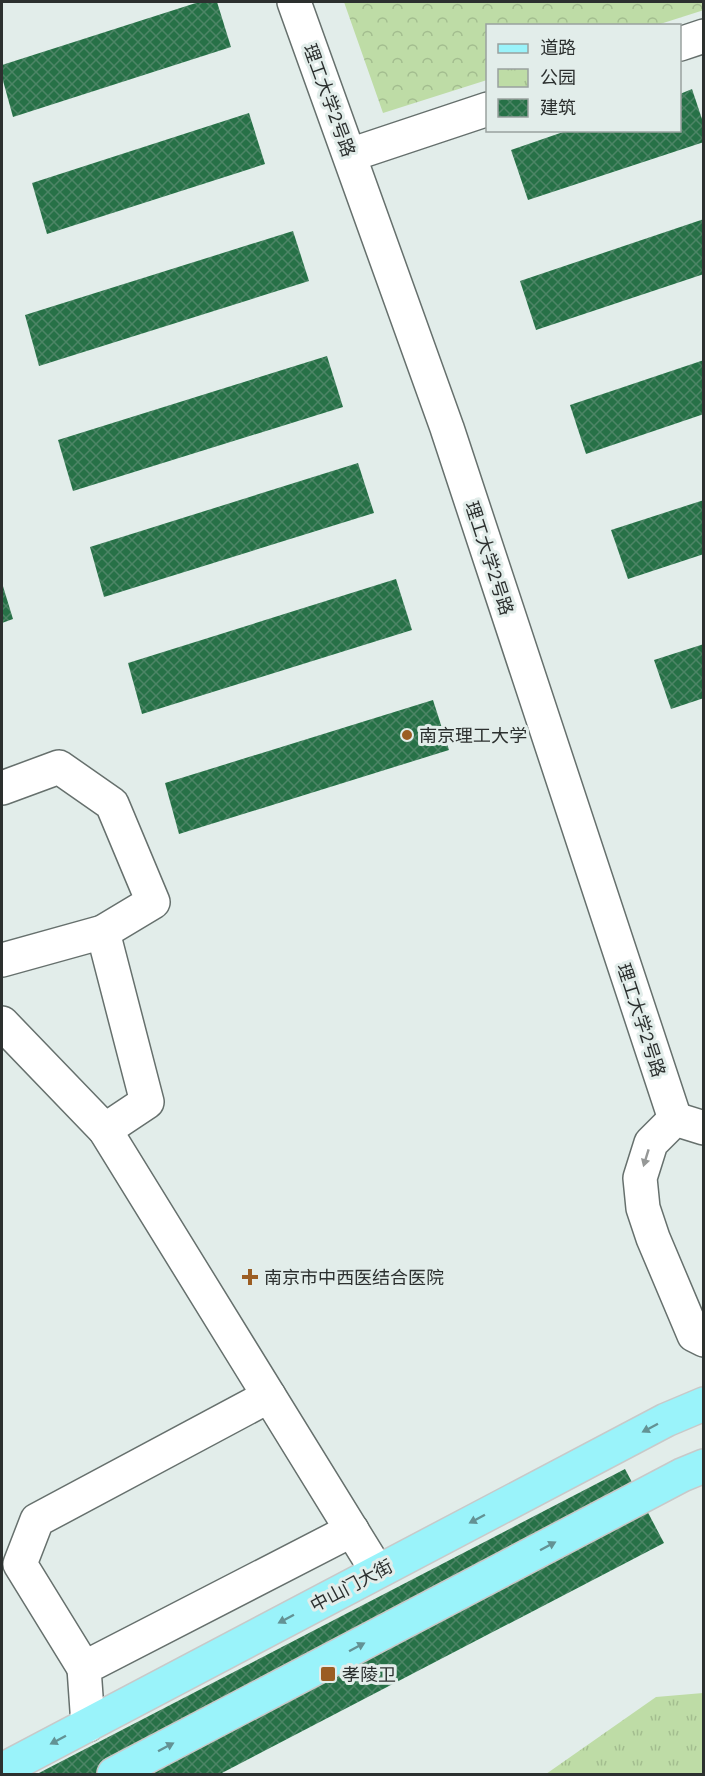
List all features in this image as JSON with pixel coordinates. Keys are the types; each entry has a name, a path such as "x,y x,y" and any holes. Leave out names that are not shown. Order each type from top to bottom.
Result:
{"main road":[{"name":"中山门大街","path":"2,1770 666,1419 704,1404"},
{"path":"114,1774 682,1475 704,1466"}],"street":[{"name":"理工大学2号路","path":"294,2 447,428 689,1124"},
{"path":"681,44 704,36"},
{"path":"350,155 486,110"},
{"path":"2,788 60,767 112,804 153,902 103,932 2,960"},
{"path":"103,932 147,1102 105,1130"},
{"path":"2,1023 105,1130 377,1571"},
{"path":"689,1124 651,1143 640,1178 643,1208 653,1238 694,1335 704,1340"},
{"path":"88,1725 84,1668 20,1564 37,1520 269,1396"},
{"path":"84,1668 352,1530"}],"green space":[{"path":"344,2 703,2 704,10 660,24 486,24 486,80 383,113"},
{"path":"703,1693 703,1774 546,1774 656,1697"}],"building":[{"path":"199,2 217,2 231,47 13,117 2,77 2,65"},
{"path":"692,89 704,125 704,142 528,200 511,150 563,132 681,132 681,94"},
{"path":"249,113 265,164 47,234 32,183"},
{"path":"704,219 704,274 536,330 520,281"},
{"path":"293,231 309,281 39,366 25,315"},
{"path":"327,356 343,407 73,491 58,440"},
{"path":"704,360 704,414 586,454 570,405"},
{"path":"358,463 374,513 104,597 90,547"},
{"path":"704,500 704,554 628,579 611,530"},
{"path":"396,579 412,630 142,714 128,663"},
{"path":"2,583 13,619 2,623"},
{"path":"704,644 704,698 671,709 654,660"},
{"path":"433,700 449,750 179,834 165,783"},
{"path":"625,1469 664,1543 220,1774 37,1774"}],"place":[{"name":"南京理工大学","path":"407,735"},
{"name":"南京市中西医结合医院","path":"250,1277"},
{"name":"孝陵卫","path":"328,1674"}]}
